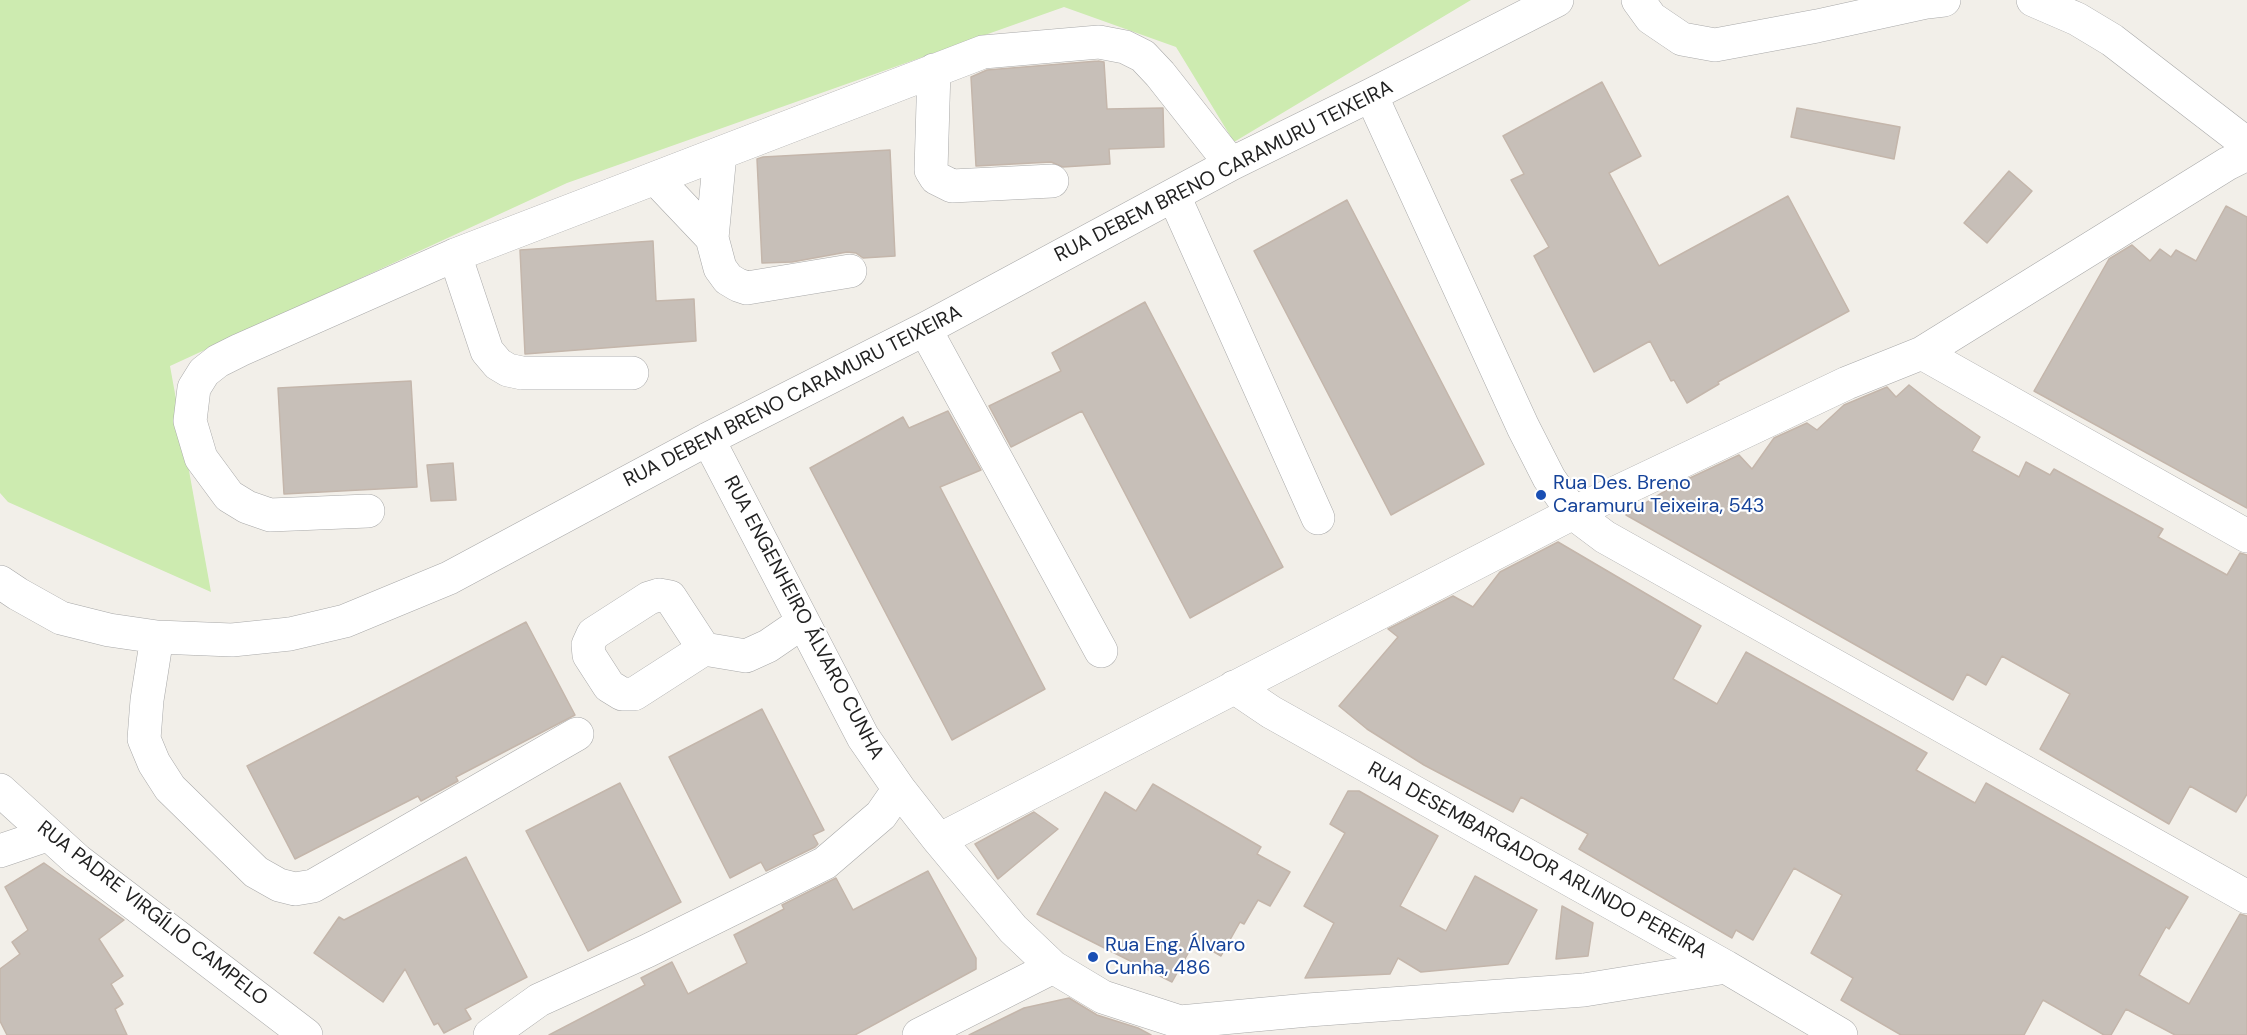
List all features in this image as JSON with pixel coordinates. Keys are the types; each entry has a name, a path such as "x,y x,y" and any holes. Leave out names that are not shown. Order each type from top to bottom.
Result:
{"street":[{"name":"RUA DEBEM BRENO CARAMURU TEIXEIRA","path":"0,582 61,618 109,630 157,637 232,640 290,634 345,621 449,578 708,439 925,329 1231,164 1557,0"},
{"path":"1638,0 1651,18 1682,39 1715,45 1944,0"},
{"path":"939,840 1572,513 1847,383 1922,353 2242,159 2198,105 2112,40 2077,19 2033,0"},
{"path":"368,511 270,515 247,507 229,496 201,458 190,422 194,388 204,372 218,361 240,350 455,255 983,52 1099,42 1125,47 1143,56 1160,74 1231,164"},
{"path":"934,70 931,170 936,178 952,186 1052,181"},
{"path":"1371,95 1523,427 1549,478 1572,513 1605,537 2247,897"},
{"path":"720,153 712,238 720,268 728,279 747,288 850,272"},
{"path":"656,179 712,238"},
{"path":"1174,196 1318,518"},
{"path":"455,255 487,351 498,364 508,370 522,373 632,373"},
{"path":"925,329 1101,651"},
{"path":"1922,353 2247,536"},
{"name":"RUA ENGENHEIRO ÁLVARO CUNHA","path":"708,439 863,736 899,789 939,840 1013,929 1053,968 1103,997 1192,1029"},
{"path":"704,649 746,656 768,646 803,622"},
{"path":"157,637 147,700 144,739 154,763 170,788 256,872 279,885 295,889 314,885 577,734"},
{"name":"RUA DESEMBARGADOR ARLINDO PEREIRA","path":"1234,687 1271,711 1726,967 1841,1035"},
{"path":"490,1035 539,1000 647,951 825,863 881,814 899,789"},
{"name":"RUA PADRE VIRGÍLIO CAMPELO","path":"0,790 77,860 306,1035"},
{"path":"0,851 47,835"},
{"path":"1192,1029 1308,1010 1584,990 1726,967"},
{"path":"920,1035 1053,968"}],"green space":[{"path":"0,0 1471,0 1234,142 1176,47 1064,7 567,183 170,366 211,592 8,502 0,493"}],"building":[{"path":"1104,62 1107,109 1163,108 1164,147 1109,149 1110,164 1063,167 1051,162 976,166 971,77 987,70"},
{"path":"1602,82 1641,156 1609,173 1659,266 1788,196 1849,311 1718,382 1719,384 1687,403 1674,380 1671,381 1650,341 1594,372 1534,256 1549,247 1511,180 1524,174 1503,136"},
{"path":"1797,108 1900,127 1894,159 1791,137"},
{"path":"890,150 895,256 863,258 856,253 847,252 792,262 762,263 757,159"},
{"path":"2009,171 2032,191 1987,243 1964,223"},
{"path":"1347,200 1484,464 1391,515 1254,251"},
{"path":"2226,206 2247,217 2247,508 2034,391 2109,259 2132,245 2150,261 2160,249 2171,257 2176,250 2196,261"},
{"path":"653,241 656,301 694,299 696,341 525,354 520,250"},
{"path":"1145,302 1283,567 1190,618 1082,411 1011,447 989,406 1061,371 1052,353"},
{"path":"411,381 417,487 284,494 278,388"},
{"path":"1909,385 1980,437 1972,451 2019,477 2026,462 2050,475 2054,469 2163,529 2158,537 2227,575 2240,553 2247,555 2247,794 2236,812 2190,786 2169,824 2040,749 2070,694 2002,656 1986,685 1967,674 1953,700 1626,515 1675,485 1739,455 1752,469 1774,438 1807,423 1817,430 1844,405 1887,387 1896,397"},
{"path":"948,411 981,470 940,487 1045,689 952,740 810,468 903,417 909,428"},
{"path":"453,463 456,500 431,501 427,465"},
{"path":"1558,542 1701,626 1673,679 1717,704 1746,652 1927,753 1916,770 1975,803 1986,783 2188,897 2169,929 2166,927 2139,975 2189,1004 2240,914 2247,916 2247,1035 2175,1035 2126,1009 2111,1035 2104,1035 2043,1000 2024,1035 1901,1035 1841,1000 1853,978 1811,953 1842,895 1794,868 1753,940 1736,930 1732,938 1579,849 1588,834 1521,797 1513,812 1424,765 1367,729 1339,706 1398,637 1388,629 1453,596 1473,607 1500,572"},
{"path":"526,622 575,715 456,777 458,781 421,801 418,796 295,859 247,766"},
{"path":"762,709 824,830 813,835 818,844 815,847 766,871 761,862 730,878 669,757"},
{"path":"620,783 681,902 588,951 526,831"},
{"path":"1153,784 1261,847 1257,854 1290,872 1270,906 1258,900 1244,924 1240,922 1221,956 1195,941 1172,982 1037,914 1105,792 1136,811"},
{"path":"1348,791 1359,791 1438,836 1400,906 1446,931 1475,876 1537,910 1508,964 1421,972 1398,958 1390,974 1305,978 1334,923 1304,906 1345,833 1330,824"},
{"path":"1034,812 1058,829 998,879 975,844"},
{"path":"466,857 527,977 465,1009 471,1019 444,1033 438,1023 434,1025 405,969 383,1002 314,953 339,917 344,920"},
{"path":"44,863 124,920 99,939 123,976 111,984 123,1004 115,1009 127,1035 7,1035 0,1021 0,969 20,954 12,942 28,930 5,887"},
{"path":"928,871 976,958 976,969 855,1035 549,1035 645,985 641,978 672,962 688,994 747,963 734,935 784,909 782,905 836,878 853,910"},
{"path":"1562,906 1593,923 1588,956 1556,959"},
{"path":"1069,998 1097,1015 1138,1028 1151,1035 969,1035 1024,1008"}],"place":[{"name":"Rua Des. Breno Caramuru Teixeira, 543","path":"1541,495"},
{"name":"Rua Eng. Álvaro Cunha, 486","path":"1093,957"}]}
